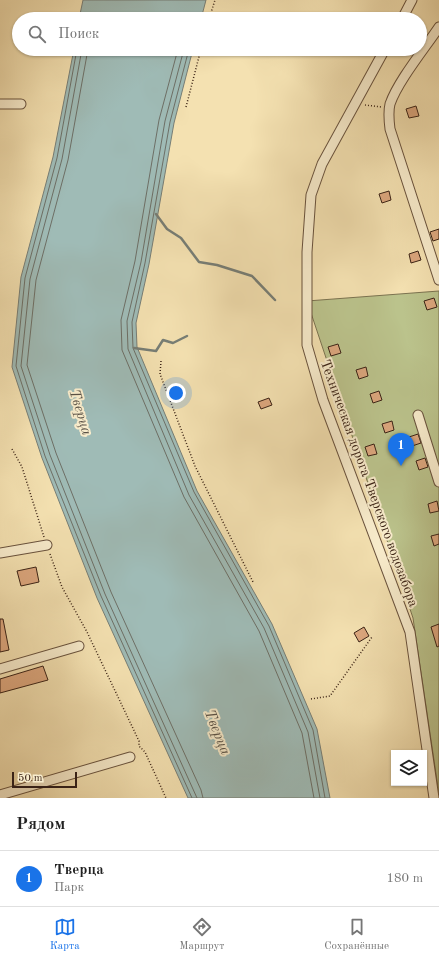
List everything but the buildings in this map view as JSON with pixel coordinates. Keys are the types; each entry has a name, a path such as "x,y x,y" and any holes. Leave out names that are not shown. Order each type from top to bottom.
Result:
{"street":[{"path":"406,12 412,0"},
{"path":"427,45 439,27"},
{"name":"Техническая дорога Тверского водозабора","path":"381,56 322,164 311,195 307,252 307,345 323,400 410,632 434,798"},
{"path":"420,56 396,91 389,108 390,129 439,280"},
{"path":"0,104 21,104"},
{"path":"418,415 439,482"},
{"path":"0,553 47,545"},
{"path":"0,669 79,646"},
{"path":"0,795 130,757"}],"path":[{"path":"212,12 215,0"},
{"path":"186,107 199,56"},
{"path":"356,103 389,108"},
{"path":"162,361 160,374 196,466 253,582"},
{"path":"12,449 22,467 62,587 87,632 139,742 139,746 145,752 166,798"},
{"path":"311,699 330,696 372,637"}],"green space":[{"path":"439,291 439,794 413,618 307,301"}],"water":[{"path":"83,0 206,0 203,12 80,12"},
{"path":"73,56 191,56 174,123 149,264 136,323 137,347 197,491 272,624 317,729 330,798 188,798 97,598 42,458 12,367 21,277 53,157"}],"waterway":[{"path":"156,214 167,229 181,238 199,262 217,265 252,276 275,300"},
{"path":"134,348 156,351 163,340 173,343 187,336"}],"place":[{"name":"Тверца","path":"401,466"}]}
